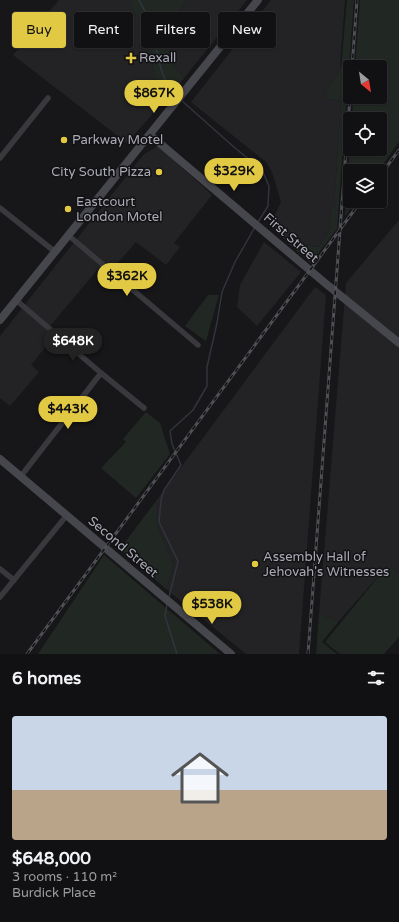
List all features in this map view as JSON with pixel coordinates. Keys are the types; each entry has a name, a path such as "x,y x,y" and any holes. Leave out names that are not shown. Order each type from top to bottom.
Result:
{"street":[{"path":"0,320 54,251 150,135 258,0"},
{"path":"0,158 48,98"},
{"name":"First Street","path":"150,135 325,283 399,343"},
{"path":"0,208 54,251"},
{"path":"68,235 198,345"},
{"path":"16,300 144,408"},
{"path":"21,476 101,373"},
{"name":"Second Street","path":"0,459 231,654"},
{"path":"0,597 67,515"},
{"path":"0,569 14,580"}],"shaded area":[{"path":"59,0 130,0 141,25 141,48 149,48 161,104 127,143 13,55 19,48 66,48 66,12 49,12"},
{"path":"129,0 187,0 177,12 141,12 141,25"},
{"path":"187,0 247,0 237,12 218,12 218,36 210,46 210,12 177,12"},
{"path":"271,0 345,0 341,68 325,93 327,99 341,101 334,207 332,208 329,231 319,247 294,244 292,247 270,225 281,202 272,172 266,162 191,102 233,48 276,48 276,12 262,12"},
{"path":"347,0 354,0 350,60 343,60 343,104 346,104 346,112 343,112 343,148 337,229 311,263 292,247 294,244 319,247 329,231 332,207 334,207 341,101 327,99 325,93 341,68"},
{"path":"360,0 399,0 399,142 383,164 349,164 349,156 387,156 387,112 352,112 353,104 387,104 387,60 356,60"},
{"path":"149,48 169,48 173,65 184,78 166,100 159,96"},
{"path":"169,48 208,48 184,78 173,65"},
{"path":"158,146 212,195 174,243 180,247 166,265 136,242 108,274 100,268 98,269 50,326 52,339 31,365 39,372 10,406 0,398 0,336 144,154"},
{"path":"346,208 351,208 345,216"},
{"path":"399,220 399,573 388,565 339,621 319,614 346,283"},
{"path":"264,242 301,272 257,326 237,307 240,285"},
{"path":"315,287 326,295 299,654 246,654 166,589 174,565 161,536 156,518 156,501"},
{"path":"208,295 219,295 206,341 185,326"},
{"path":"146,412 160,423 170,454 136,498 101,468 126,442 123,439"},
{"path":"156,501 156,518 161,536 174,565 166,589 120,549"},
{"path":"104,555 220,654 38,654"},
{"path":"388,565 399,573 399,637 384,654 340,654 325,642"},
{"path":"319,614 339,621 322,642 337,654 316,654"}],"waterway":[{"path":"139,0 152,29 166,82 176,96"},
{"path":"181,100 262,170 269,186 268,206 258,222"},
{"path":"169,597 178,561 159,522 161,500 164,490 181,465 172,444 170,431 193,410 207,386 207,367 222,292 235,262 255,227"},
{"path":"167,604 165,616 177,654"}],"railway":[{"path":"353,60 357,0"},
{"path":"308,654 349,104"},
{"path":"387,166 399,150"},
{"path":"27,654 356,208"}],"place":[{"name":"Rexall","path":"131,58"},
{"name":"Parkway Motel","path":"64,140"},
{"name":"City South Pizza","path":"159,172"},
{"name":"Eastcourt London Motel","path":"68,209"},
{"name":"Assembly Hall of Jehovah's Witnesses","path":"255,564"}]}
